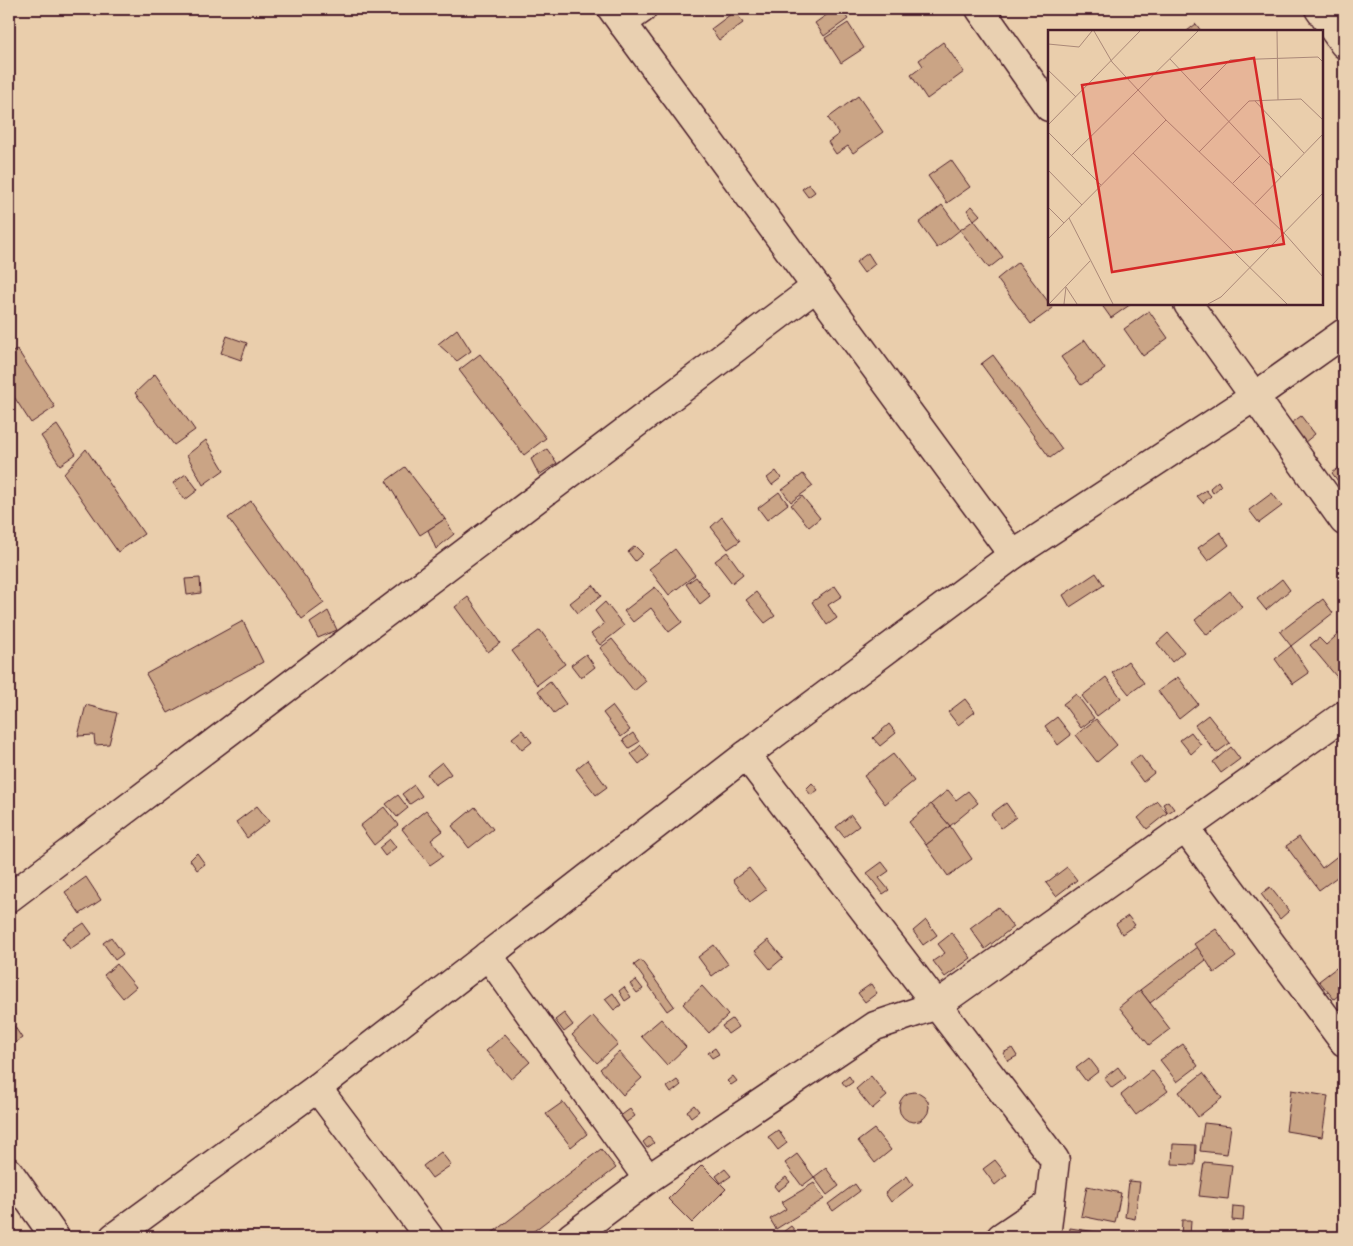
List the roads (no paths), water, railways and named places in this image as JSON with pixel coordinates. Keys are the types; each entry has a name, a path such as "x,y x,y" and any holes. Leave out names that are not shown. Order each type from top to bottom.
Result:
{"street":[{"path":"980,9 1048,107"},
{"path":"1319,9 1344,44"},
{"path":"625,13 816,287 1013,555"},
{"path":"9,898 816,287"},
{"path":"1189,305 1344,521"},
{"path":"114,1237 317,1088 746,755 1013,555 1254,397 1344,333"},
{"path":"571,1237 648,1179 875,1026 937,1005 1344,715"},
{"path":"746,755 1055,1160 1046,1237"},
{"path":"1185,828 1344,1042"},
{"path":"488,955 648,1179"},
{"path":"317,1088 429,1237"},
{"path":"9,1172 55,1237"},
{"path":"1001,1237 1050,1204"}]}
